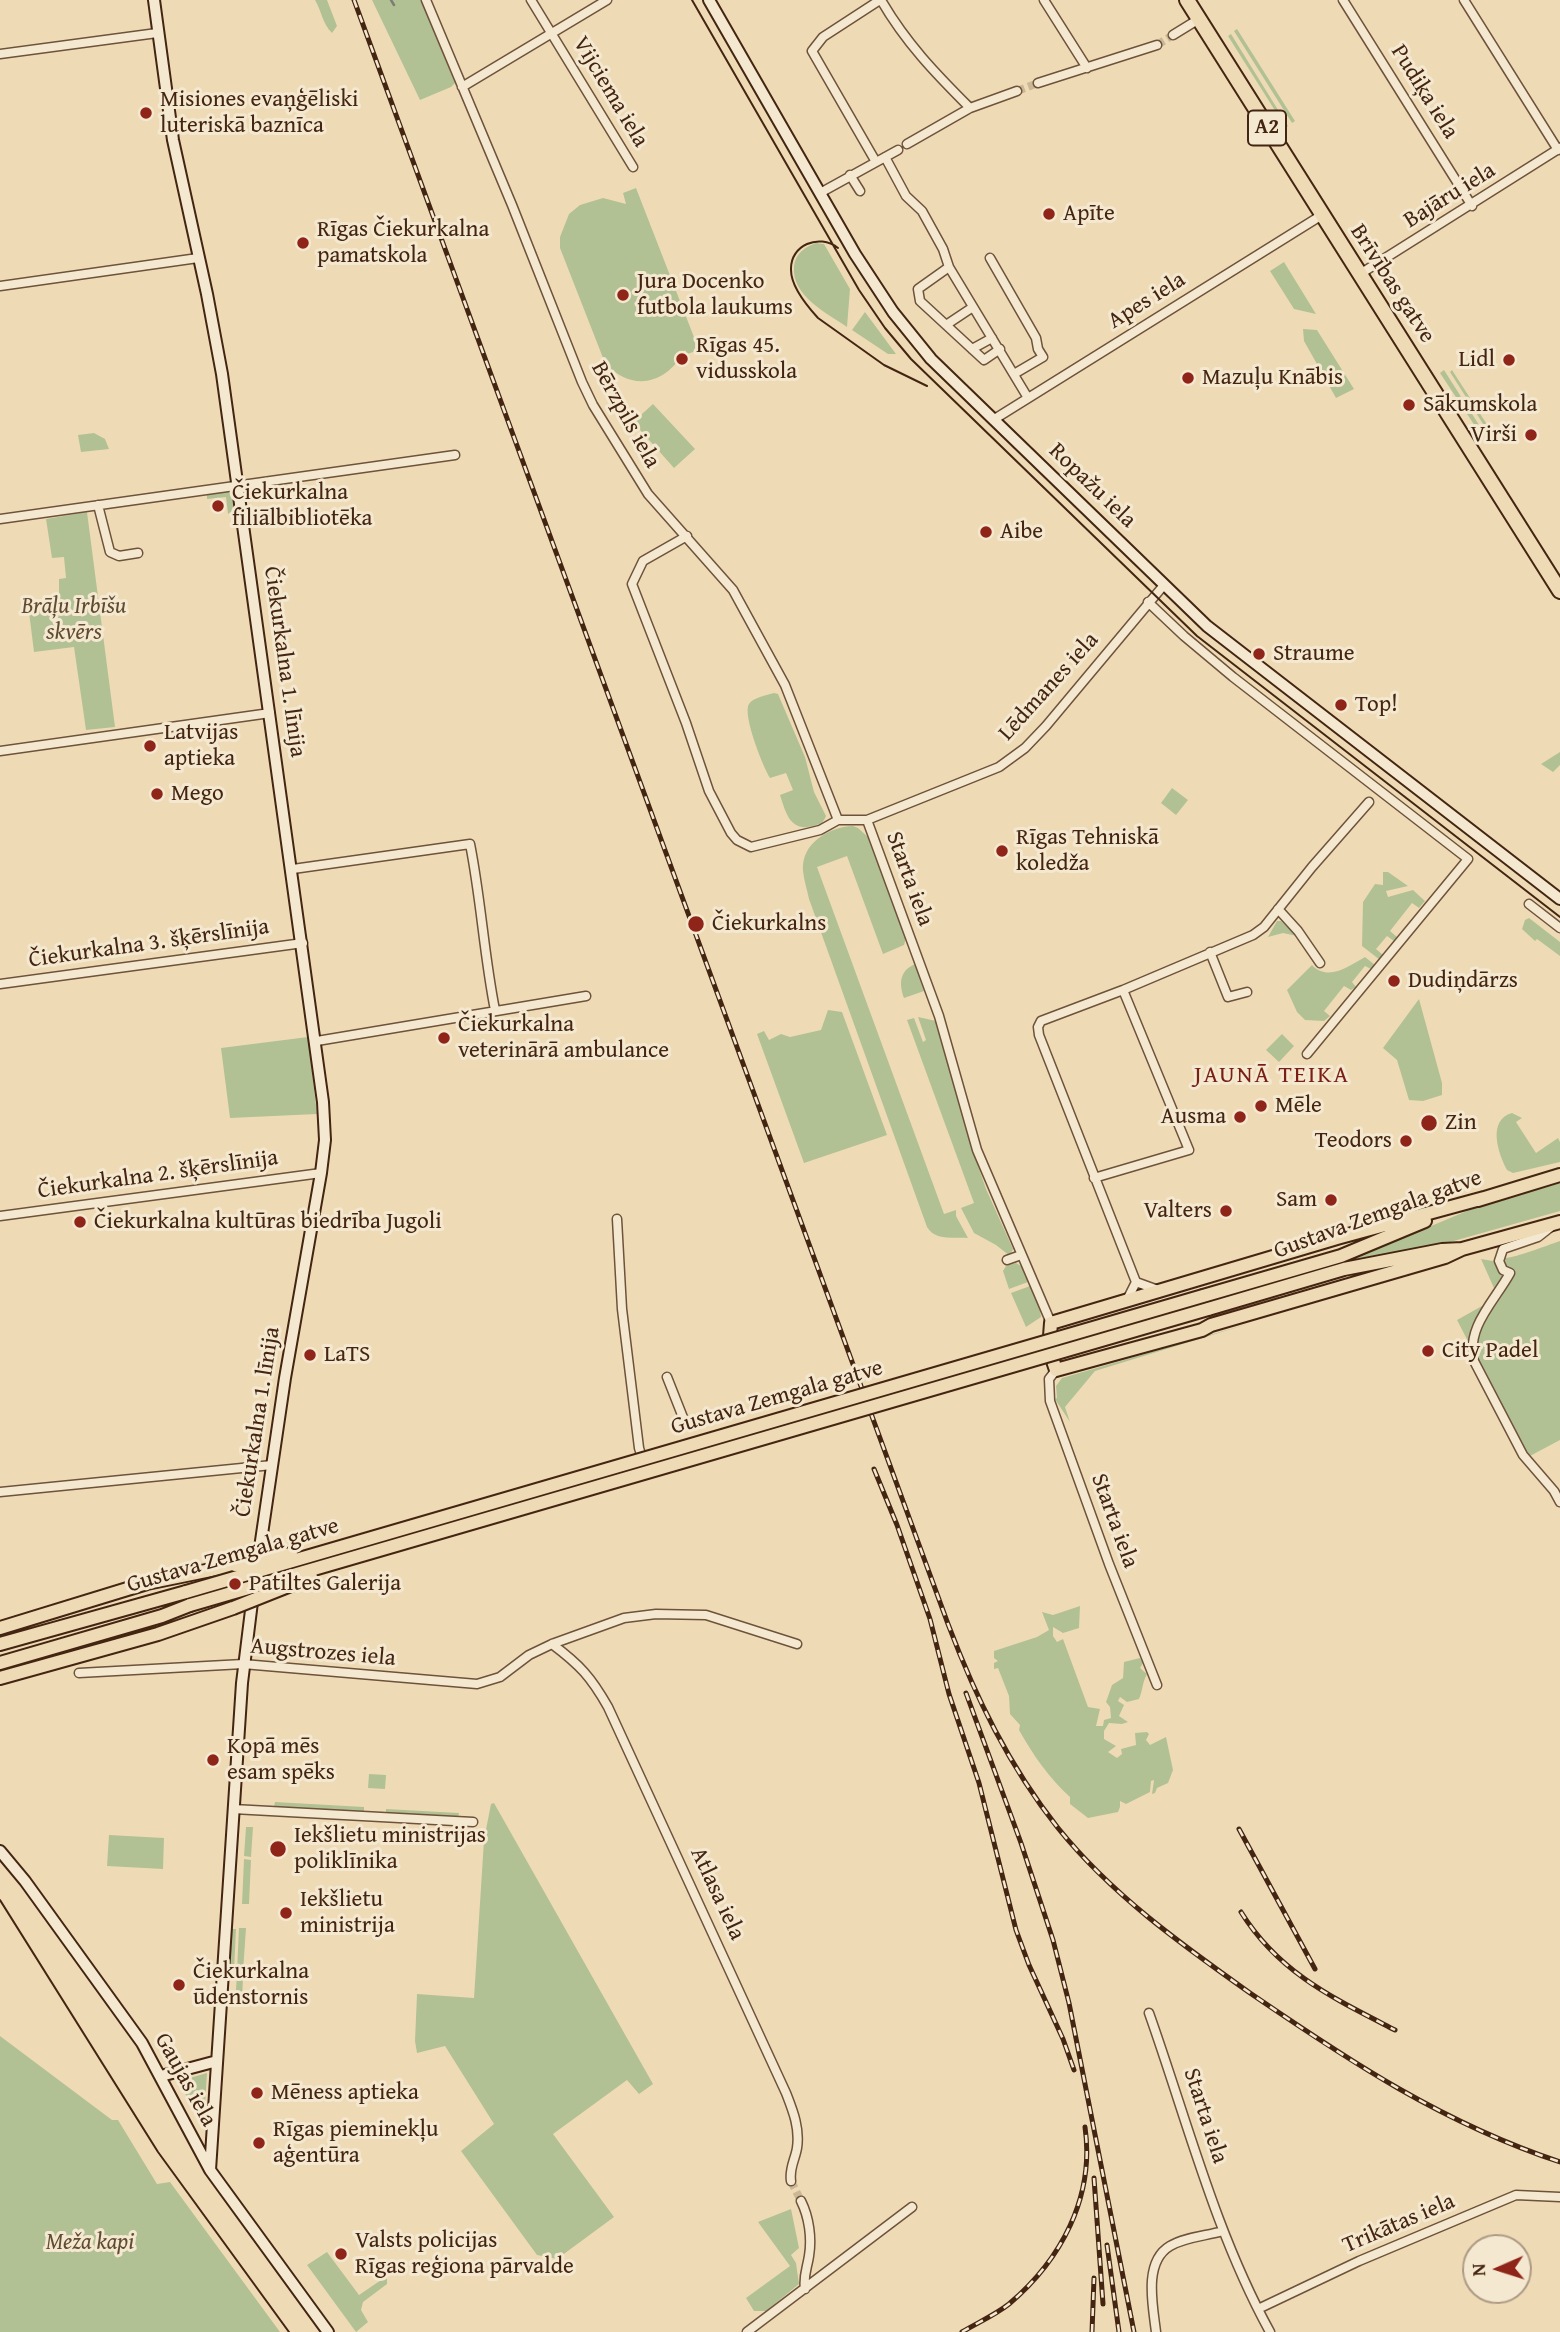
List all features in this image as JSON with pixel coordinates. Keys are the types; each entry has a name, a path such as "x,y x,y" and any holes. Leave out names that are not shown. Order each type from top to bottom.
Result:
{"highway":[{"name":"Brīvības gatve","path":"1187,0 1559,589"}],"main road":[{"name":"Gustava Zemgala gatve","path":"0,1644 372,1545 1206,1302 1340,1256 1484,1198 1560,1175"},
{"path":"1462,1249 1445,1257 1211,1325 1195,1332 1056,1370 1049,1349 1051,1323 1484,1198"},
{"name":"Gustava Zemgala gatve","path":"1206,1302 1344,1269 1442,1250 1462,1249 1557,1223"},
{"name":"Gustava Zemgala gatve","path":"0,1663 372,1545"},
{"path":"0,1628 147,1583 372,1545"},
{"path":"0,1678 189,1624 372,1545"}],"street":[{"name":"Čiekurkalna 1. līnija","path":"155,0 157,33 173,141 219,361 238,486 317,1041 325,1124 321,1173 272,1465 243,1664 210,2170"},
{"name":"Bērzpils iela","path":"426,0 593,405 648,494 733,590 785,685 838,820"},
{"name":"Vijciema iela","path":"531,0 633,167"},
{"path":"462,87 607,0"},
{"name":"Ropažu iela","path":"709,0 855,254 893,312 931,359 1207,626 1560,899"},
{"path":"876,162 812,51 823,37 880,0 896,27 924,62 971,108"},
{"path":"1044,0 1087,68"},
{"name":"Pudiķa iela","path":"1343,0 1472,205"},
{"path":"1464,0 1559,149"},
{"path":"1172,35 1199,19"},
{"path":"0,54 157,33"},
{"path":"1038,83 1157,45"},
{"path":"906,145 971,108 1017,91"},
{"name":"Bajāru iela","path":"1360,274 1559,149"},
{"path":"820,192 898,150"},
{"path":"884,157 906,196 922,211 943,249 949,267 1028,398"},
{"path":"850,175 860,191"},
{"name":"Apes iela","path":"993,420 1322,215"},
{"path":"0,286 198,258"},
{"path":"990,258 1036,338 1043,357 1014,374"},
{"path":"949,267 918,289 920,301 984,360 1000,349"},
{"path":"946,325 973,307"},
{"path":"972,349 992,338"},
{"path":"0,519 455,455"},
{"path":"98,505 110,552 119,556 138,553"},
{"name":"Starta iela","path":"687,536 643,561 632,584 717,810 737,840 751,847 820,830 838,820 867,820 939,1016 977,1150 1051,1323"},
{"name":"Lēdmanes iela","path":"867,820 999,767 1025,748 1164,585"},
{"path":"1148,601 1233,677 1468,859 1307,1054"},
{"path":"0,751 270,713"},
{"path":"1158,1290 1136,1282 1038,1027 1041,1021 1253,935 1264,927 1369,802"},
{"path":"293,869 470,844 495,1010"},
{"path":"1529,904 1560,928"},
{"path":"1278,909 1298,931 1320,963"},
{"name":"Čiekurkalna 3. šķērslīnija","path":"0,984 303,943"},
{"path":"1210,952 1228,997 1247,992"},
{"path":"1094,1178 1189,1150 1123,990"},
{"path":"317,1041 586,996"},
{"name":"Čiekurkalna 2. šķērslīnija","path":"0,1216 321,1173"},
{"path":"617,1219 622,1309 639,1448 648,1477"},
{"path":"1557,1223 1538,1237 1503,1249 1499,1261 1503,1270 1510,1273 1474,1331 1472,1349 1474,1361 1523,1455 1560,1502"},
{"path":"1007,1260 1021,1255"},
{"path":"1127,1300 1136,1282"},
{"name":"Starta iela","path":"1056,1370 1049,1379 1050,1401 1115,1580 1157,1685"},
{"path":"667,1377 684,1420"},
{"path":"0,1492 272,1465"},
{"name":"Augstrozes iela","path":"79,1673 243,1664 477,1684 500,1676 552,1644 624,1618 656,1614 706,1615 797,1644"},
{"name":"Atlasa iela","path":"552,1644 579,1664 593,1681 608,1707 786,2093 796,2121 797,2148 790,2172 791,2181"},
{"path":"233,1810 473,1822"},
{"name":"Gaujas iela","path":"0,1851 142,2043 210,2170 328,2332"},
{"name":"Starta iela","path":"1149,2013 1223,2231 1270,2332"},
{"path":"161,2076 217,2061"},
{"name":"Trikātas iela","path":"1258,2309 1359,2261 1516,2195 1560,2197"},
{"path":"801,2201 810,2234 808,2262 803,2275 805,2289"},
{"path":"747,2332 912,2207"},
{"path":"1156,2332 1152,2276 1159,2256 1178,2242 1223,2231"},
{"path":"808,2262 816,2281"}],"green space":[{"path":"315,0 327,0 337,26 332,33 326,25"},
{"path":"372,0 421,0 455,83 451,87 420,100"},
{"path":"1237,29 1295,121 1292,123 1234,31"},
{"path":"1231,34 1288,126 1286,128 1228,36"},
{"path":"636,188 699,350 687,354 685,350 678,362 659,377 637,381 615,372 605,363 560,248 560,237 569,214 580,205 603,198 626,204 623,193"},
{"path":"816,243 824,244 850,289 847,327 812,302 798,286 794,266 796,258 804,249"},
{"path":"1284,262 1316,314 1294,309 1270,271"},
{"path":"865,312 896,354 888,354 852,330"},
{"path":"1303,329 1317,330 1354,389 1336,398 1304,341"},
{"path":"1444,370 1481,428 1477,429 1440,373"},
{"path":"1452,370 1488,426 1485,427 1450,372"},
{"path":"653,404 695,449 674,468 633,422"},
{"path":"94,433 105,439 109,449 81,452 78,435"},
{"path":"228,491 234,510 228,514 226,497 207,499 207,494"},
{"name":"Brāļu Irbīšu skvērs","path":"87,512 115,727 86,730 74,647 34,652 28,604 59,599 59,579 66,578 64,557 52,558 46,519"},
{"path":"778,694 805,757 814,792 826,816 818,825 799,826 790,820 780,795 793,790 786,773 770,778 754,741 748,718 749,704 756,698"},
{"path":"1560,752 1560,765 1553,772 1541,764"},
{"path":"1172,788 1188,800 1176,815 1161,803"},
{"path":"853,826 868,837 906,938 904,945 883,954 847,856 817,867 944,1214 956,1210 956,1216 968,1238 940,1236 927,1227 809,899 803,871 807,852 818,838 826,833"},
{"path":"1383,872 1388,872 1408,886 1386,891 1388,897 1413,890 1425,901 1419,908 1412,903 1390,931 1397,937 1394,941 1387,936 1376,949 1383,955 1380,960 1362,946 1363,902 1375,884 1383,885"},
{"path":"1529,918 1560,942 1560,956 1537,939 1535,941 1522,929 1525,920"},
{"path":"1277,921 1281,921 1297,936 1283,933 1268,937"},
{"path":"1365,957 1375,965 1371,969 1365,966 1352,982 1356,987 1351,990 1344,986 1324,1011 1330,1016 1324,1021 1305,1020 1297,1012 1287,990 1312,965 1318,970 1332,972"},
{"path":"915,964 924,991 904,998 901,988 903,974"},
{"path":"1419,999 1442,1083 1442,1095 1423,1101 1409,1100 1397,1060 1383,1048"},
{"path":"828,1010 842,1012 887,1135 804,1163 757,1034 764,1031 769,1040 781,1034 790,1037 821,1030"},
{"path":"918,1017 936,1021 967,1133 986,1189 1013,1249 1010,1256 974,1233 961,1208 974,1203 907,1020 914,1018 923,1042 926,1040"},
{"path":"1282,1034 1294,1046 1279,1062 1266,1050"},
{"path":"308,1037 317,1114 230,1118 221,1048"},
{"path":"1512,1113 1522,1118 1516,1122 1536,1153 1558,1138 1560,1162 1513,1173 1507,1170 1500,1155 1497,1130 1499,1122"},
{"path":"1560,1183 1560,1211 1436,1246 1350,1260 1474,1208"},
{"path":"1560,1241 1560,1440 1528,1457 1457,1320 1498,1297 1481,1259 1505,1263 1505,1258"},
{"path":"1016,1263 1021,1266 1028,1282 1009,1289 1003,1271 1006,1266"},
{"path":"1030,1286 1041,1317 1026,1327 1011,1293"},
{"path":"1251,1323 1095,1371 1065,1407 1070,1422 1055,1399 1056,1386 1062,1378"},
{"path":"1080,1606 1079,1628 1063,1633 1053,1627 1053,1636 1057,1642 1063,1639 1088,1707 1100,1709 1096,1726 1103,1726 1104,1720 1111,1718 1110,1707 1106,1702 1112,1685 1123,1678 1124,1662 1140,1658 1143,1663 1140,1668 1147,1674 1139,1699 1127,1702 1120,1697 1118,1701 1124,1705 1119,1716 1128,1722 1109,1723 1104,1731 1104,1739 1116,1746 1108,1752 1117,1758 1122,1754 1121,1749 1136,1745 1135,1733 1147,1732 1149,1734 1146,1740 1150,1745 1166,1737 1173,1770 1168,1783 1157,1788 1155,1793 1152,1794 1154,1780 1151,1781 1150,1792 1126,1804 1120,1801 1118,1812 1088,1818 1070,1804 1070,1797 1048,1774 1030,1748 1019,1730 1020,1725 1010,1714 1009,1696 998,1668 994,1669 994,1663 998,1661 994,1658 994,1651 1037,1637 1049,1630 1042,1612 1053,1615"},
{"path":"369,1774 386,1775 385,1789 368,1788"},
{"path":"275,1802 364,1807 364,1812 274,1807"},
{"path":"494,1803 653,2084 639,2094 627,2080 553,2134 614,2217 557,2259 537,2255 461,2151 494,2124 445,2046 417,2053 415,2041 417,1994 474,1998 484,1840 491,1804"},
{"path":"386,1809 459,1813 458,1818 386,1814"},
{"path":"246,1827 253,1827 251,1857 244,1856"},
{"path":"109,1835 164,1838 163,1869 107,1866"},
{"path":"244,1859 251,1860 249,1904 242,1904"},
{"path":"239,1928 246,1928 243,1972 237,1972"},
{"path":"230,1929 236,1929 234,1971 228,1971"},
{"path":"237,1974 243,1975 242,2005 235,2005"},
{"name":"Meža kapi","path":"0,2036 112,2120 118,2120 157,2184 170,2182 280,2332 0,2332"},
{"path":"207,2073 204,2122 200,2123 179,2081"},
{"path":"791,2209 799,2248 791,2255 796,2263 799,2284 766,2311 754,2311 746,2298 790,2266 758,2222"},
{"path":"327,2252 359,2295 387,2276 387,2284 363,2302 361,2310 368,2322 356,2332 307,2265"}],"waterway":[{"path":"391,0 394,5"}],"tunnel":[{"path":"1157,45 1173,35"},
{"path":"1017,91 1038,83"},
{"path":"791,2181 801,2201"}],"tram line":[{"path":"692,0 859,290 885,328 911,359 1197,636 1560,917"},
{"path":"838,248 815,242 800,248 795,254 791,270 800,296 818,318 884,365 927,386"},
{"path":"0,1900 158,2152 289,2332"}],"railway":[{"path":"354,0 948,1624 982,1705 1009,1756 1040,1804 1079,1852 1124,1897 1198,1956 1325,2043 1399,2089 1476,2129 1560,2162"},
{"path":"874,1469 930,1619 949,1694 979,1783 1016,1930 1074,2070"},
{"path":"966,1693 1053,1940 1069,2003 1134,2332"},
{"path":"1239,1829 1315,1969"},
{"path":"1241,1912 1272,1952 1290,1968 1329,1995 1395,2030"},
{"path":"962,2332 1009,2304 1028,2287 1059,2247 1079,2202 1085,2178 1085,2127"},
{"path":"1094,2178 1103,2304"},
{"path":"1107,2245 1119,2332"},
{"path":"1092,2332 1094,2278"}],"place":[{"name":"Misiones evaņģēliski luteriskā baznīca","path":"146,113"},
{"name":"Apīte","path":"1049,214"},
{"name":"Rīgas Čiekurkalna pamatskola","path":"303,243"},
{"name":"Jura Docenko futbola laukums","path":"623,295"},
{"name":"Rīgas 45. vidusskola","path":"682,359"},
{"name":"Lidl","path":"1509,360"},
{"name":"Mazuļu Knābis","path":"1188,378"},
{"name":"Sākumskola","path":"1409,405"},
{"name":"Virši","path":"1531,435"},
{"name":"Čiekurkalna filiālbibliotēka","path":"218,506"},
{"name":"Aibe","path":"986,532"},
{"name":"Straume","path":"1259,654"},
{"name":"Top!","path":"1341,705"},
{"name":"Latvijas aptieka","path":"150,746"},
{"name":"Mego","path":"157,794"},
{"name":"Rīgas Tehniskā koledža","path":"1002,851"},
{"name":"Čiekurkalns","path":"696,924"},
{"name":"Dudiņdārzs","path":"1394,981"},
{"name":"Čiekurkalna veterinārā ambulance","path":"444,1038"},
{"name":"Mēle","path":"1261,1106"},
{"name":"Ausma","path":"1240,1117"},
{"name":"Zin","path":"1429,1123"},
{"name":"Teodors","path":"1406,1141"},
{"name":"Sam","path":"1331,1200"},
{"name":"Valters","path":"1226,1211"},
{"name":"Čiekurkalna kultūras biedrība Jugoli","path":"80,1222"},
{"name":"City Padel","path":"1428,1351"},
{"name":"LaTS","path":"310,1355"},
{"name":"Patiltes Galerija","path":"235,1584"},
{"name":"Kopā mēs esam spēks","path":"213,1760"},
{"name":"Iekšlietu ministrijas poliklīnika","path":"278,1849"},
{"name":"Iekšlietu ministrija","path":"286,1913"},
{"name":"Čiekurkalna ūdenstornis","path":"179,1985"},
{"name":"Mēness aptieka","path":"257,2093"},
{"name":"Rīgas pieminekļu aģentūra","path":"259,2143"},
{"name":"Valsts policijas Rīgas reģiona pārvalde","path":"341,2254"}],"district":[{"name":"JAUNĀ TEIKA","path":"1272,1076"}]}
